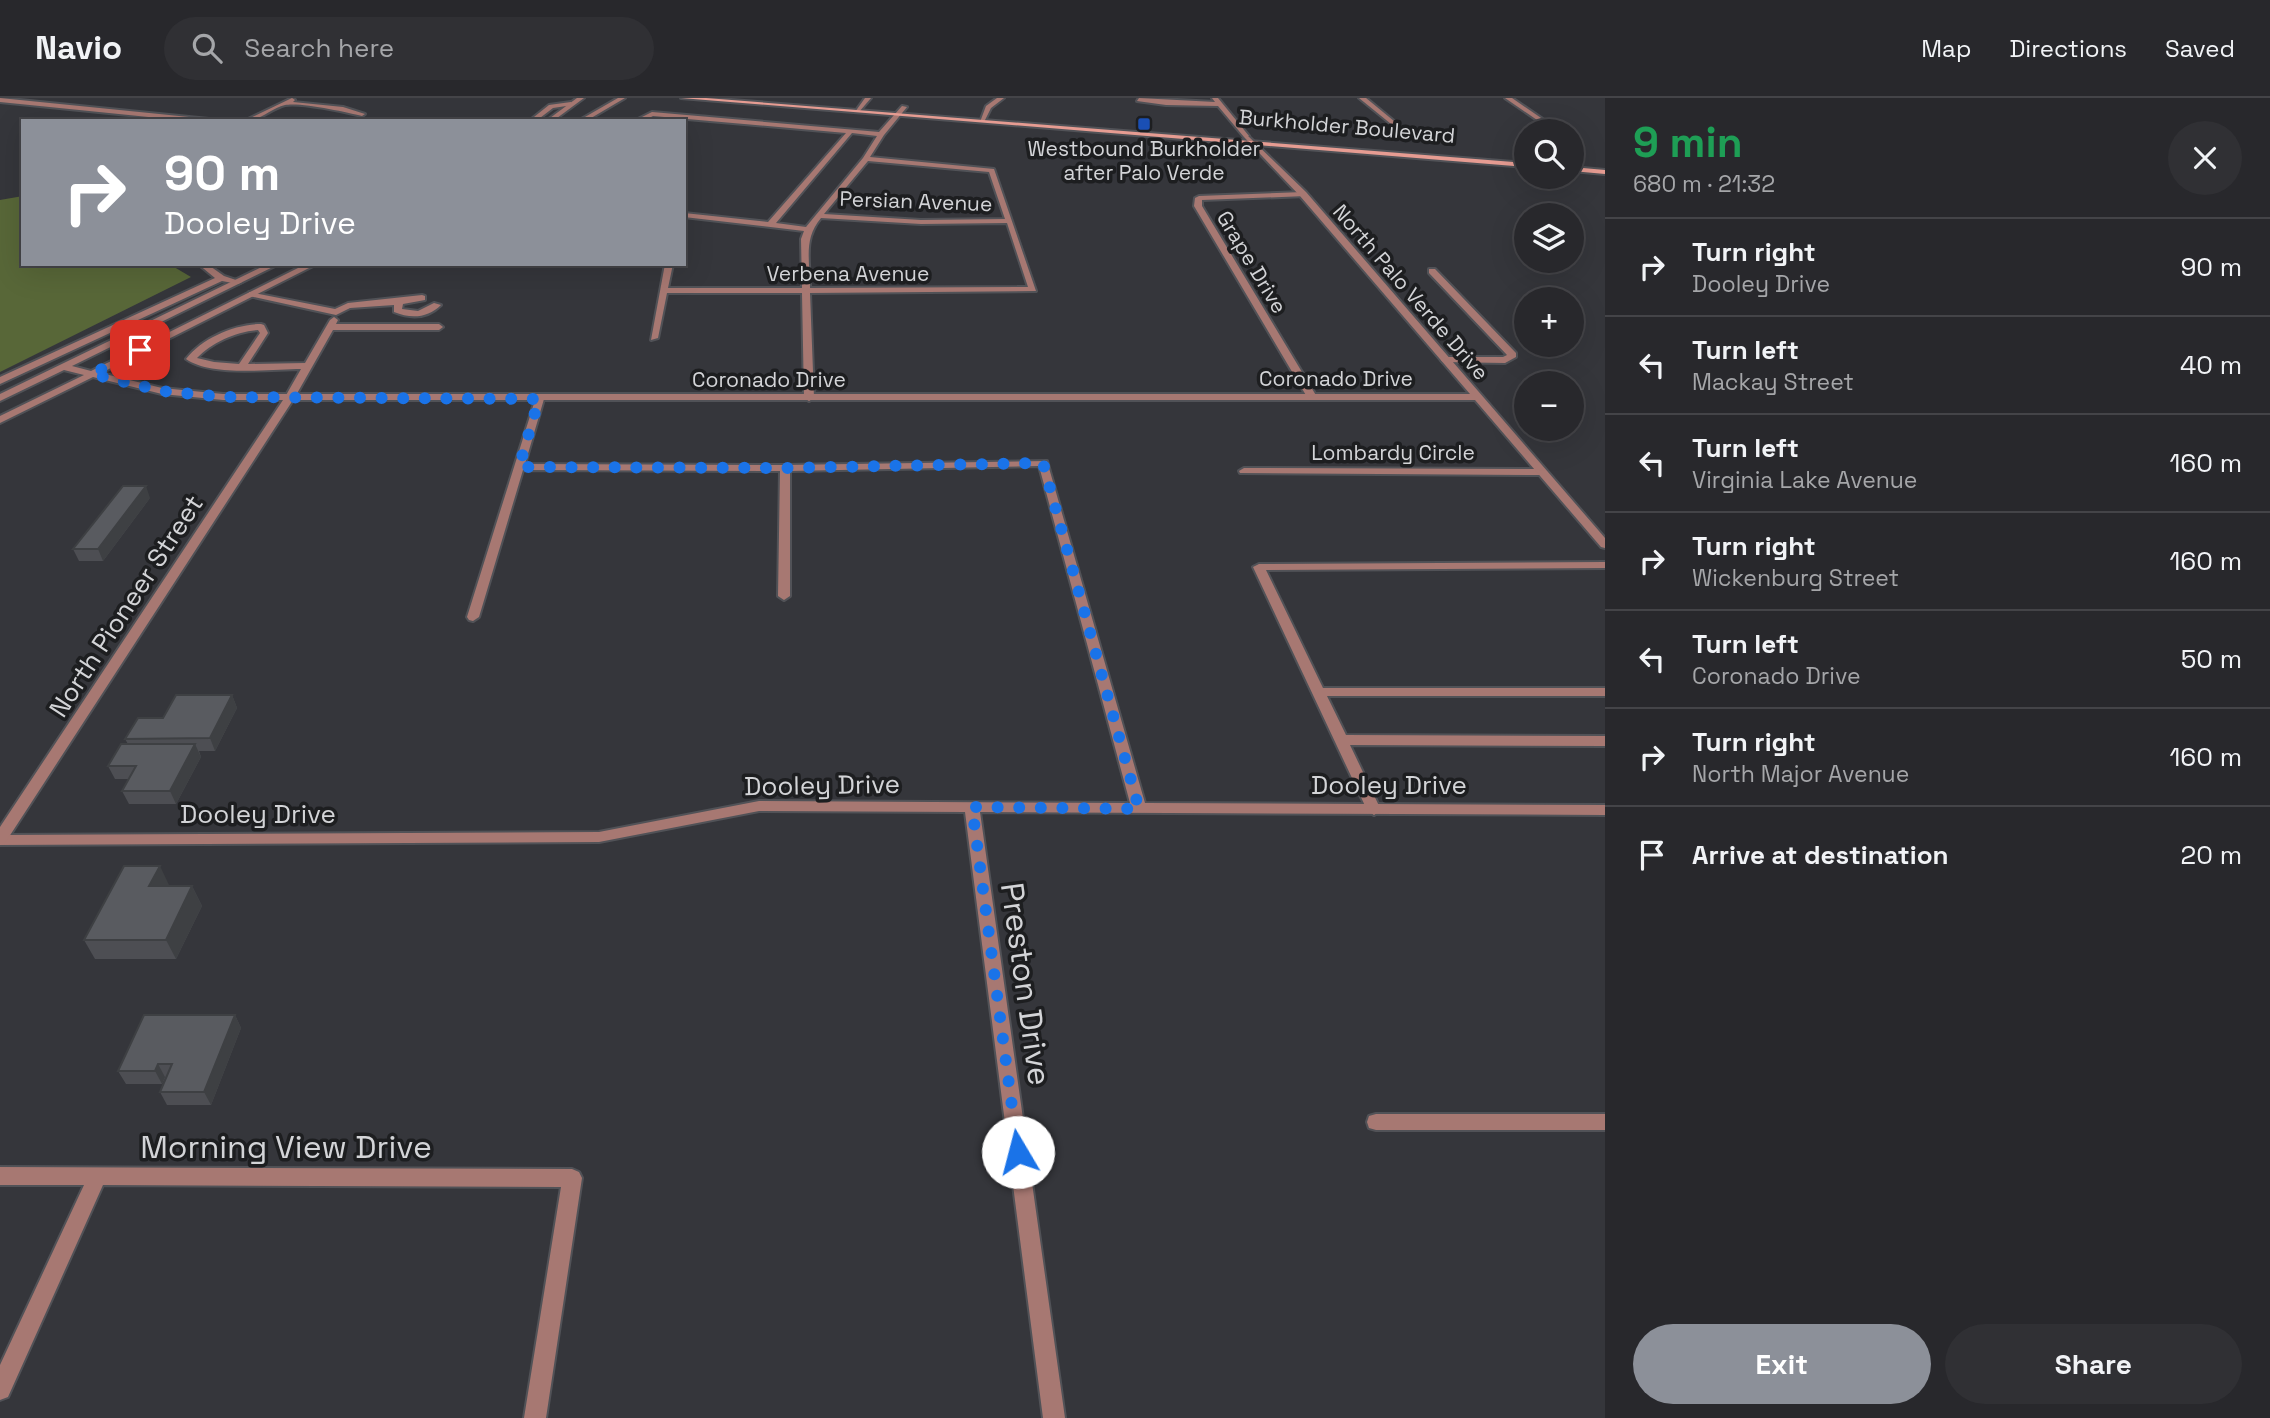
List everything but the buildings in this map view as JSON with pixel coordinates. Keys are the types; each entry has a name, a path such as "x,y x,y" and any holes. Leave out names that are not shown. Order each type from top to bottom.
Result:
{"main road":[{"name":"Burkholder Boulevard","path":"684,98 857,111 902,111 1514,157"},
{"path":"743,98 819,101"},
{"name":"Burkholder Boulevard","path":"788,98 866,101 902,111"},
{"name":"Burkholder Boulevard","path":"983,117 1514,164"},
{"path":"1584,162 1605,164"},
{"path":"1584,170 1605,172"}],"street":[{"path":"251,119 296,98"},
{"path":"585,119 622,98"},
{"path":"983,117 988,107 1001,98"},
{"path":"1362,98 1398,127"},
{"path":"1508,98 1539,119"},
{"path":"0,100 189,119"},
{"path":"535,119 551,106 575,100"},
{"path":"552,119 575,100"},
{"path":"1139,100 1166,103 1217,101"},
{"path":"857,111 866,101"},
{"name":"North Palo Verde Drive","path":"1217,101 1303,194 1605,544"},
{"path":"285,103 344,109 362,114"},
{"path":"577,119 590,104"},
{"path":"809,398 805,239 808,229 822,216 866,159 881,134 902,111"},
{"path":"642,119 652,114 881,134"},
{"path":"771,224 850,132"},
{"path":"866,159 992,170 1009,222"},
{"name":"Grape Drive","path":"1303,194 1217,195 1199,198 1198,205 1312,397"},
{"path":"686,215 808,229"},
{"name":"Persian Avenue","path":"822,216 921,222 1009,222"},
{"name":"Verbena Avenue","path":"663,291 1033,289 1009,222"},
{"path":"205,266 221,278 348,306 422,298"},
{"path":"0,398 271,266"},
{"path":"0,420 309,266"},
{"path":"654,338 669,266"},
{"path":"1432,271 1513,355 1505,360 1446,360"},
{"path":"0,381 221,278"},
{"path":"238,282 252,294 336,312 348,306"},
{"path":"301,304 314,298"},
{"path":"400,302 396,304 399,312 417,314 431,311 438,305"},
{"name":"North Pioneer Street","path":"0,839 290,397 332,327 336,312"},
{"path":"411,327 417,314"},
{"path":"242,366 264,333 261,327 251,326 240,330 197,352 191,359 211,365 242,366 309,366"},
{"path":"332,327 439,327"},
{"name":"Coronado Drive","path":"63,368 162,391 223,397 1478,397"},
{"path":"472,617 539,399"},
{"path":"519,467 785,468 1043,463 1139,809"},
{"path":"784,596 785,468"},
{"name":"Lombardy Circle","path":"1244,471 1542,472"},
{"path":"1374,810 1259,567 1605,565"},
{"path":"1318,692 1605,692"},
{"path":"1342,740 1605,741"},
{"name":"Dooley Drive","path":"0,839 599,838 759,806 1605,810"},
{"name":"Preston Drive","path":"972,807 1054,1418"},
{"path":"1376,1122 1605,1122"},
{"name":"Morning View Drive","path":"0,1175 572,1178 535,1418"},
{"path":"0,1389 98,1176"}],"green space":[{"path":"21,196 21,266 172,266 191,277 0,372 0,200"}],"place":[{"name":"Westbound Burkholder after Palo Verde","path":"1144,124"}],"route":[{"path":"140,350 92,374 162,391 223,397 539,399 519,467 785,468 1043,463 1139,809 972,807 1018,1152"}]}
